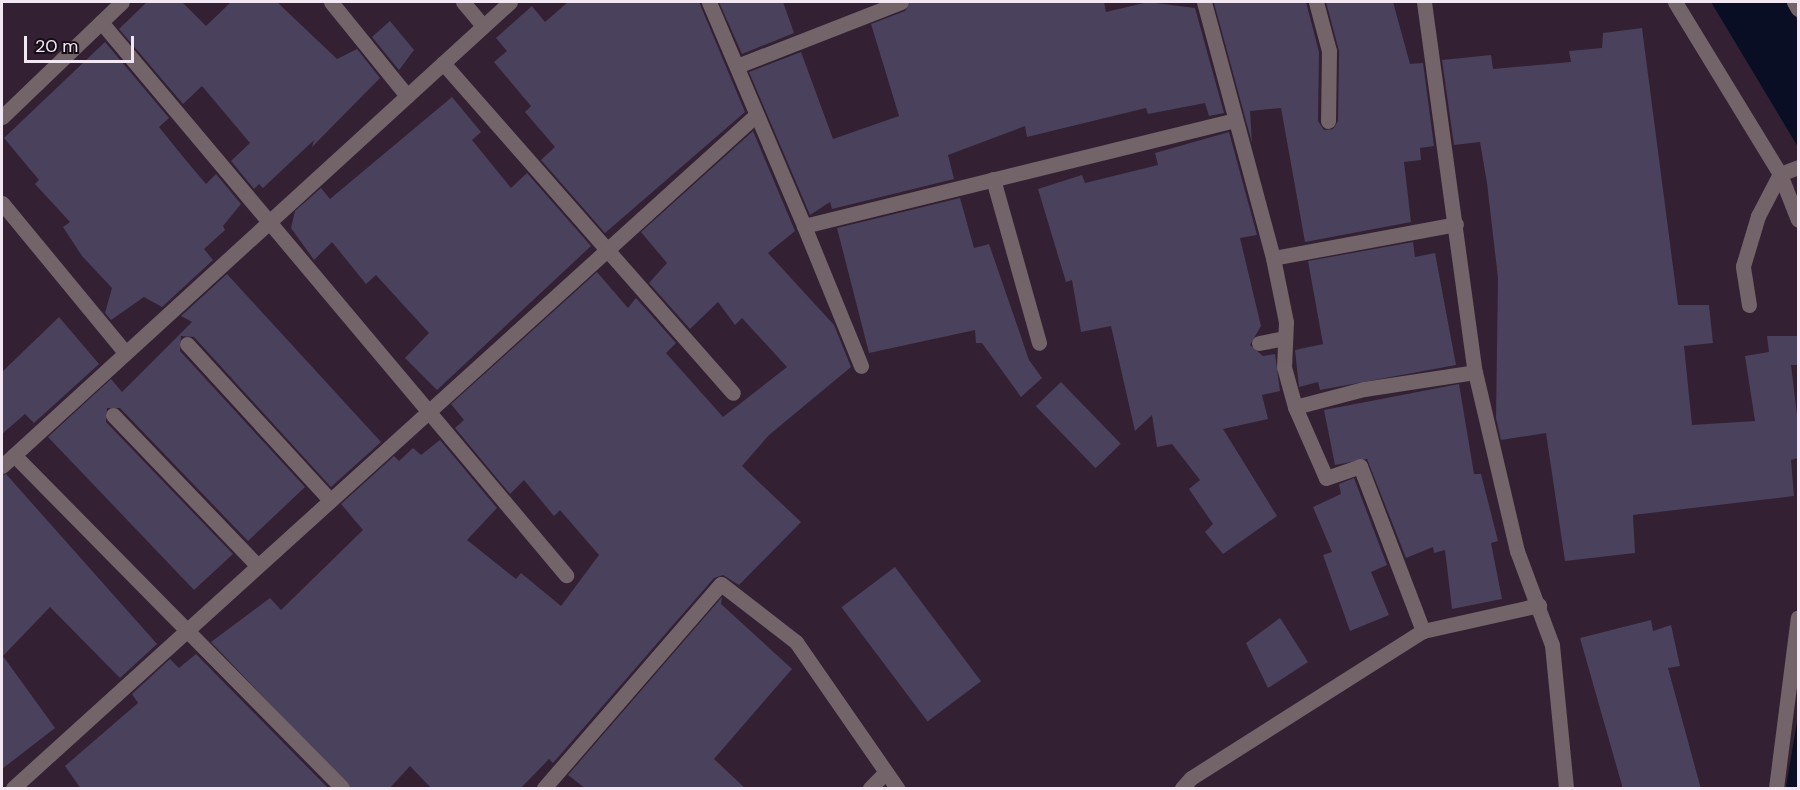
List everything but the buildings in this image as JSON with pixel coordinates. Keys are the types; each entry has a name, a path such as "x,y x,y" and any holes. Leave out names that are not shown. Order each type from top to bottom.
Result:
{"street":[{"path":"2,117 122,2"},
{"path":"331,2 407,96"},
{"path":"463,2 482,25"},
{"path":"2,466 123,350 510,2"},
{"path":"709,2 861,366"},
{"path":"737,66 901,2"},
{"path":"1204,2 1273,258 1285,338 1284,368 1295,406 1326,478 1360,466 1423,631"},
{"path":"1316,2 1329,51 1328,121"},
{"path":"1424,2 1475,372 1517,551 1552,645 1566,789"},
{"path":"1675,2 1780,174 1798,220"},
{"path":"1794,2 1798,9"},
{"path":"101,22 566,575"},
{"path":"443,63 733,393"},
{"path":"13,789 428,410 755,116"},
{"path":"804,226 1235,120"},
{"path":"1749,305 1743,266 1758,216 1780,174 1798,167"},
{"path":"993,179 1039,343"},
{"path":"2,203 123,350"},
{"path":"1273,258 1456,224"},
{"path":"1259,342 1285,338"},
{"path":"187,344 330,500"},
{"path":"1295,406 1364,389 1475,372"},
{"path":"113,415 258,565"},
{"path":"14,455 342,789"},
{"path":"544,789 721,584 796,642 884,774 897,789"},
{"path":"1182,789 1191,778 1423,631 1539,606"},
{"path":"1776,789 1798,617"},
{"path":"870,789 884,774"}],"water":[{"path":"1711,2 1787,2 1798,21 1798,147"},
{"path":"1798,716 1798,788 1786,788 1787,781"}]}
